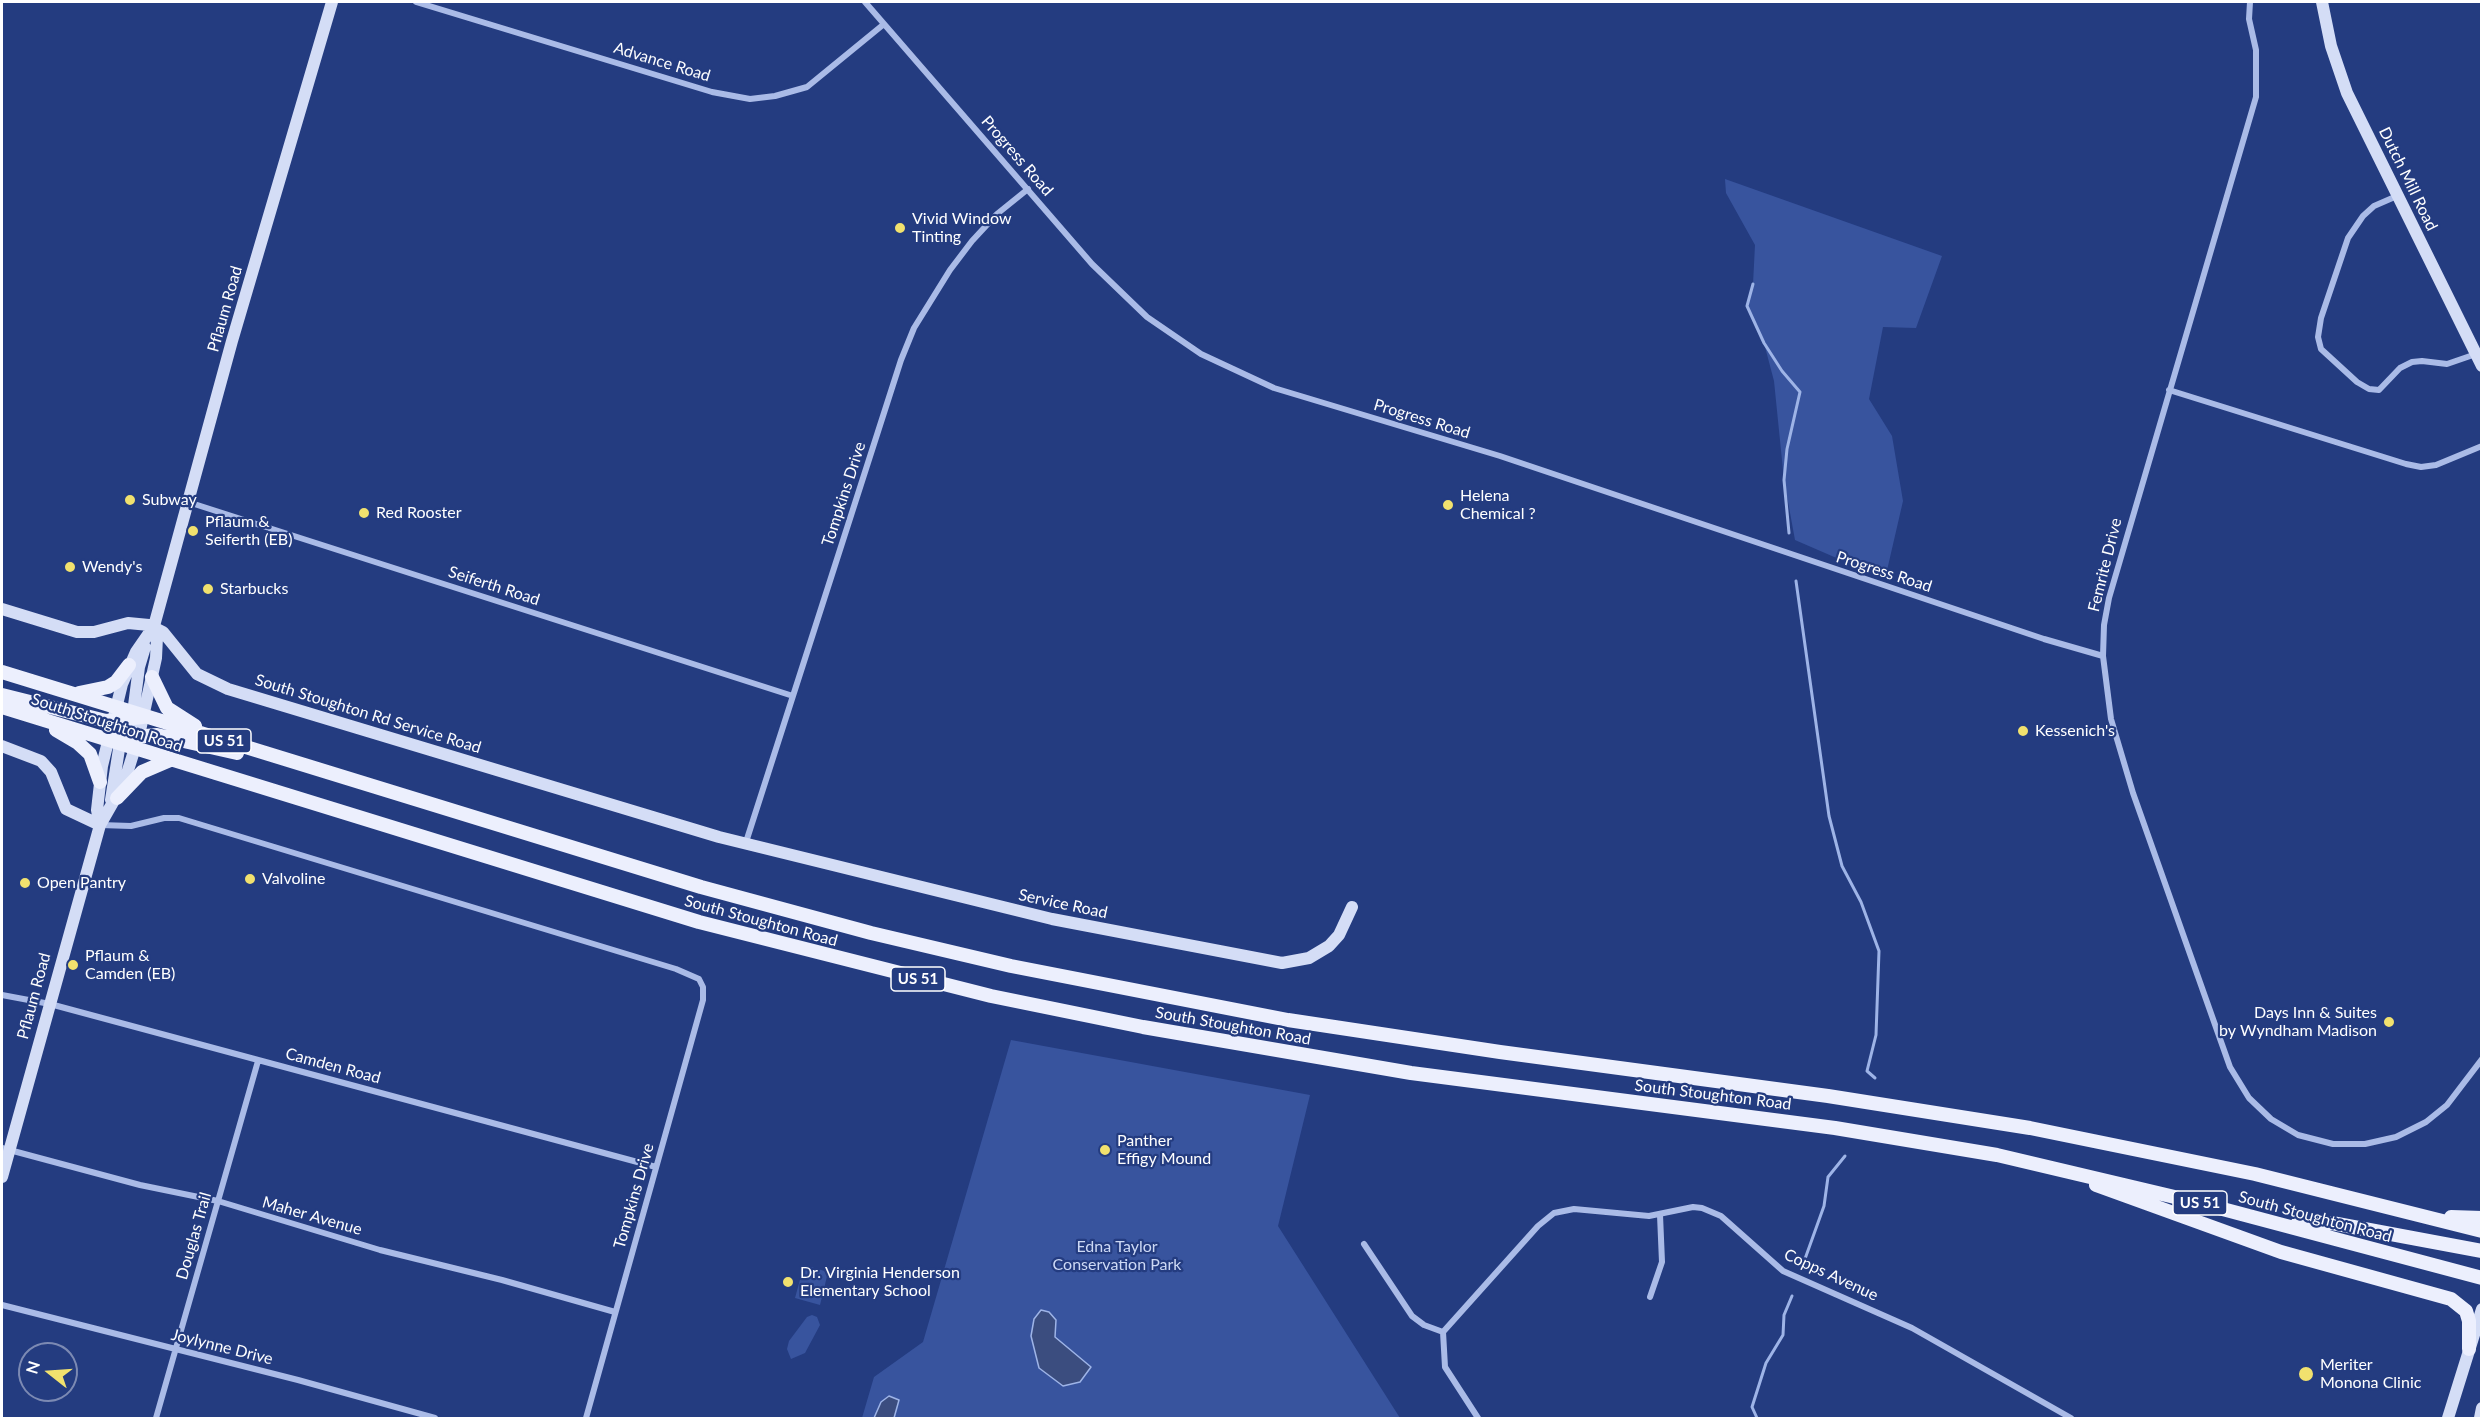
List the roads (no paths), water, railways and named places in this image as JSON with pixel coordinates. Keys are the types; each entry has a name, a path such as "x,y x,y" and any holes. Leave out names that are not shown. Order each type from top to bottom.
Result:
{"main road":[{"path":"75,694 108,687 116,682 129,665"},
{"name":"South Stoughton Road","path":"2,672 75,694 127,716 202,735 775,908 1022,968 1170,999 1299,1021 1500,1052 1828,1096 2030,1128 2255,1174 2481,1231"},
{"path":"152,677 167,708 193,725 202,735"},
{"path":"2,695 74,715 127,716"},
{"name":"South Stoughton Road","path":"2,707 46,721 126,740 170,760 733,932 904,976 1065,1012 1411,1073 1896,1137 2070,1171 2481,1278"},
{"path":"46,721 85,749 96,767 100,782"},
{"path":"126,740 157,735 205,747 304,766"},
{"path":"117,798 142,772 170,760"},
{"path":"2070,1171 2095,1184 2234,1236 2451,1299 2466,1311 2469,1321 2469,1349"},
{"path":"2426,1216 2481,1218"},
{"path":"2283,1225 2332,1223 2481,1251"}],"street":[{"name":"Pflaum Road","path":"2,1177 5,1149 50,1004 100,825 117,798 126,740 129,665 154,626 232,341 332,2"},
{"name":"Advance Road","path":"416,2 712,92 750,99 775,96 807,87 884,24"},
{"name":"Progress Road","path":"865,2 1092,264 1147,317 1201,354 1258,381 1500,456 2034,636 2103,656"},
{"name":"Femrite Drive","path":"2250,2 2249,19 2256,50 2256,97 2120,555 2104,625 2103,656 2111,719 2133,792 2230,1067 2249,1098 2271,1119 2298,1135 2333,1144 2365,1144 2396,1137 2426,1122 2447,1106 2481,1059"},
{"name":"Dutch Mill Road","path":"2322,2 2331,46 2347,93 2479,360"},
{"name":"Tompkins Drive","path":"746,842 901,360 914,328 950,270 972,241 997,214 1028,189"},
{"path":"2398,195 2374,206 2363,216 2348,238 2321,318 2318,337 2321,349 2357,382 2369,389 2379,390 2400,368 2412,362 2447,364 2479,360"},
{"path":"2169,390 2421,467 2436,465 2481,446"},
{"name":"Seiferth Road","path":"188,502 793,696"},
{"path":"2,609 76,632 94,632 128,623 154,626 138,667 127,716"},
{"name":"Pflaum Road","path":"100,825 97,810 100,782 126,740 127,716 152,677 157,647 154,626"},
{"name":"South Stoughton Rd Service Road","path":"154,626 165,634 195,672 216,684 715,836 746,842"},
{"path":"2,746 41,761 51,772 66,809 100,825 112,797 126,740"},
{"name":"Tompkins Drive","path":"100,825 131,826 164,818 179,818 676,969 701,981 703,1000 586,1419"},
{"name":"Service Road","path":"746,842 875,877 1031,914 1282,963 1309,958 1329,946 1339,935 1352,906"},
{"name":"Camden Road","path":"2,995 50,1004 656,1167"},
{"name":"Douglas Trail","path":"156,1419 258,1060"},
{"name":"Maher Avenue","path":"5,1149 140,1185 218,1201 380,1250 502,1280 615,1312"},
{"name":"Copps Avenue","path":"1443,1332 1538,1226 1561,1211 1589,1209 1659,1215 1693,1207 1712,1211 1739,1230 1784,1271 1912,1328 2071,1419"},
{"path":"1650,1297 1662,1262 1659,1215"},
{"path":"1364,1244 1412,1316 1443,1332 1445,1367 1478,1419"},
{"name":"Joylynne Drive","path":"2,1305 435,1419"},
{"path":"2448,1419 2481,1309"},
{"path":"2480,1419 2481,1408"}],"waterway":[{"path":"1753,284 1747,306 1764,343 1782,371 1800,392 1787,449 1784,480 1789,533"},
{"path":"1796,581 1829,816 1842,866 1861,902 1879,951 1876,1035 1867,1071 1875,1078"},
{"path":"1801,1270 1824,1206 1828,1177 1845,1156"},
{"path":"1757,1418 1752,1407 1766,1363 1783,1335 1784,1315 1792,1296"}],"place":[{"name":"Vivid Window Tinting","path":"900,228"},
{"name":"Subway","path":"130,500"},
{"name":"Helena Chemical ?","path":"1448,505"},
{"name":"Red Rooster","path":"364,513"},
{"name":"Pflaum & Seiferth (EB)","path":"193,531"},
{"name":"Wendy's","path":"70,567"},
{"name":"Starbucks","path":"208,589"},
{"name":"Kessenich's","path":"2023,731"},
{"name":"Valvoline","path":"250,879"},
{"name":"Open Pantry","path":"25,883"},
{"name":"Pflaum & Camden (EB)","path":"73,965"},
{"name":"Days Inn & Suites by Wyndham Madison","path":"2389,1022"},
{"name":"Panther Effigy Mound","path":"1105,1150"},
{"name":"Dr. Virginia Henderson Elementary School","path":"788,1282"},
{"name":"Meriter Monona Clinic","path":"2306,1374"}],"park label":[{"name":"Edna Taylor Conservation Park","path":"1117,1256"}]}
